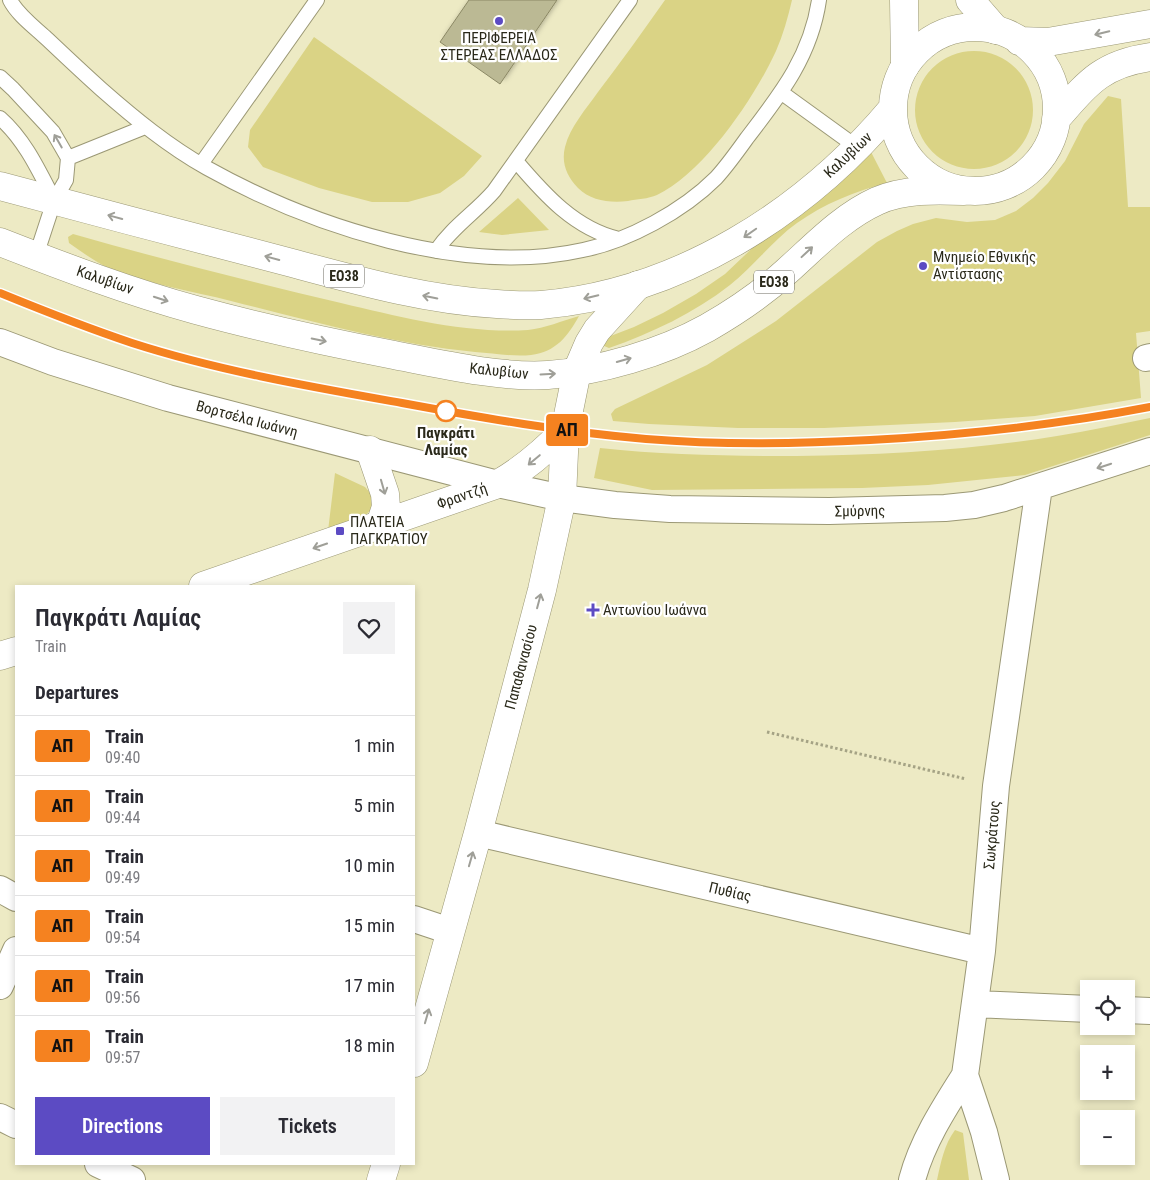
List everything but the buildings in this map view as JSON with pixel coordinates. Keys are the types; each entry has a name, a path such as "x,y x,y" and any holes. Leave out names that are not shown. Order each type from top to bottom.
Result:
{"main road":[{"path":"904,0 905,66"},
{"path":"970,0 1008,36"},
{"name":"ΕΟ38","path":"1008,36 1036,56 1044,65 1049,75 1056,96 1056,119 1049,144 1035,165 1025,174 1008,184 990,190 964,190 936,181 924,174 904,151 894,123 894,94 898,79 905,66 925,44 938,36 966,28 981,28 1008,36 1048,42 1150,24"},
{"name":"ΕΟ38","path":"1056,119 1082,89 1099,74 1123,63 1150,57"},
{"name":"Καλυβίων","path":"0,186 333,274 430,297 478,303 539,305 589,298 638,285 678,271 738,241 811,189 858,148 893,108"},
{"name":"Καλυβίων","path":"0,242 194,309 266,328 422,360 501,372 547,375 577,371 650,352 706,328 737,309 786,273 829,232 853,214 878,201 922,191 964,190"},
{"name":"Παπαθανασίου","path":"415,1059 478,833 542,590 562,498 565,430 577,371 597,330 638,285"},
{"name":"Φραντζή","path":"209,585 246,579 380,525 498,484 529,464 565,430"},
{"path":"370,450 385,494 386,507 380,525"},
{"path":"0,656 15,651"},
{"path":"381,1180 386,1165"}],"street":[{"name":"Βορτσέλα Ιωάννη","path":"0,342 54,362 168,398 498,484"},
{"name":"Σμύρνης","path":"498,484 562,498 622,506 670,509 881,511 945,508 974,505 1004,498 1150,451"},
{"name":"Σωκράτους","path":"996,1180 984,1132 965,1075 982,951 996,786 1039,487"},
{"name":"Πυθίας","path":"478,833 982,951"},
{"path":"0,889 15,897"},
{"path":"415,920 450,931"},
{"path":"0,986 15,952"},
{"path":"975,1004 1080,1009"},
{"path":"1135,1010 1150,1011"},
{"path":"912,1180 919,1157 935,1125 965,1075"},
{"path":"0,1117 15,1124"},
{"path":"100,1165 132,1180"}],"lane":[{"path":"10,0 13,6 34,27 145,127 201,164 292,210 340,226 398,243 486,257 546,256 581,251 619,239 665,216 687,202 708,185 724,168 782,94 807,45 816,18 819,0"},
{"path":"201,164 317,0"},
{"path":"436,250 447,235 486,200 516,161 630,0"},
{"path":"0,77 53,132 68,158 66,180 54,201 36,256"},
{"path":"782,94 858,148"},
{"path":"0,118 13,129 33,160 54,201"},
{"path":"68,158 145,127"},
{"path":"516,161 538,186 575,220 598,234 619,239"}],"path":[{"path":"767,732 996,786"}],"shaded area":[{"path":"665,0 792,0 779,45 755,90 726,132 692,170 675,184 654,196 621,202 589,196 578,188 568,174 564,164 567,140 574,125"},
{"path":"314,37 482,156 464,176 440,193 408,202 372,202 319,188 263,167 248,147 250,130"},
{"path":"974,51 996,56 1007,61 1023,77 1028,88 1033,110 1028,132 1023,143 1007,159 996,164 974,169 952,164 941,159 925,143 920,132 915,110 920,88 925,77 941,61 952,56"},
{"path":"1108,96 1121,99 1128,207 1150,207 1150,331 1136,333 1141,398 1035,416 824,428 738,428 613,421 611,414 615,409 707,365 776,321 877,242 897,231 913,224 936,218 967,222 995,220 1016,211 1048,183 1065,161 1084,124"},
{"path":"871,152 887,183 840,199 807,216 780,237 730,285 702,305 657,329 609,348 604,346 603,342 608,337 663,313 725,274 764,237"},
{"path":"518,198 549,230 502,235 479,232"},
{"path":"73,234 274,287 386,314 457,327 505,331 528,330 579,316 566,336 554,347 531,355 475,352 382,338 125,274 89,257 69,243 68,237"},
{"path":"1150,418 1150,435 1025,475 928,485 862,488 652,490 594,478 600,448 673,454 748,456 894,453 1025,441"},
{"path":"335,473 365,487 372,495 373,508 361,519 328,531"},
{"path":"955,1130 963,1133 969,1180 937,1180 946,1148"}],"railway":[{"path":"0,293 132,343 232,370 334,391 463,414 615,436 732,443 876,440 1014,428 1150,407"}],"train":[{"name":"ΑΠ","path":"0,293 76,324 134,343 260,376 445,411 565,430 646,439 760,443 915,438 990,432 1150,407"}],"place":[{"name":"ΠΕΡΙΦΕΡΕΙΑ ΣΤΕΡΕΑΣ ΕΛΛΑΔΟΣ","path":"499,21"},
{"name":"Μνημείο Εθνικής Αντίστασης","path":"923,266"},
{"name":"Παγκράτι Λαμίας","path":"446,411"},
{"name":"ΠΛΑΤΕΙΑ ΠΑΓΚΡΑΤΙΟΥ","path":"340,531"},
{"name":"Αντωνίου Ιωάννα","path":"593,610"}]}
